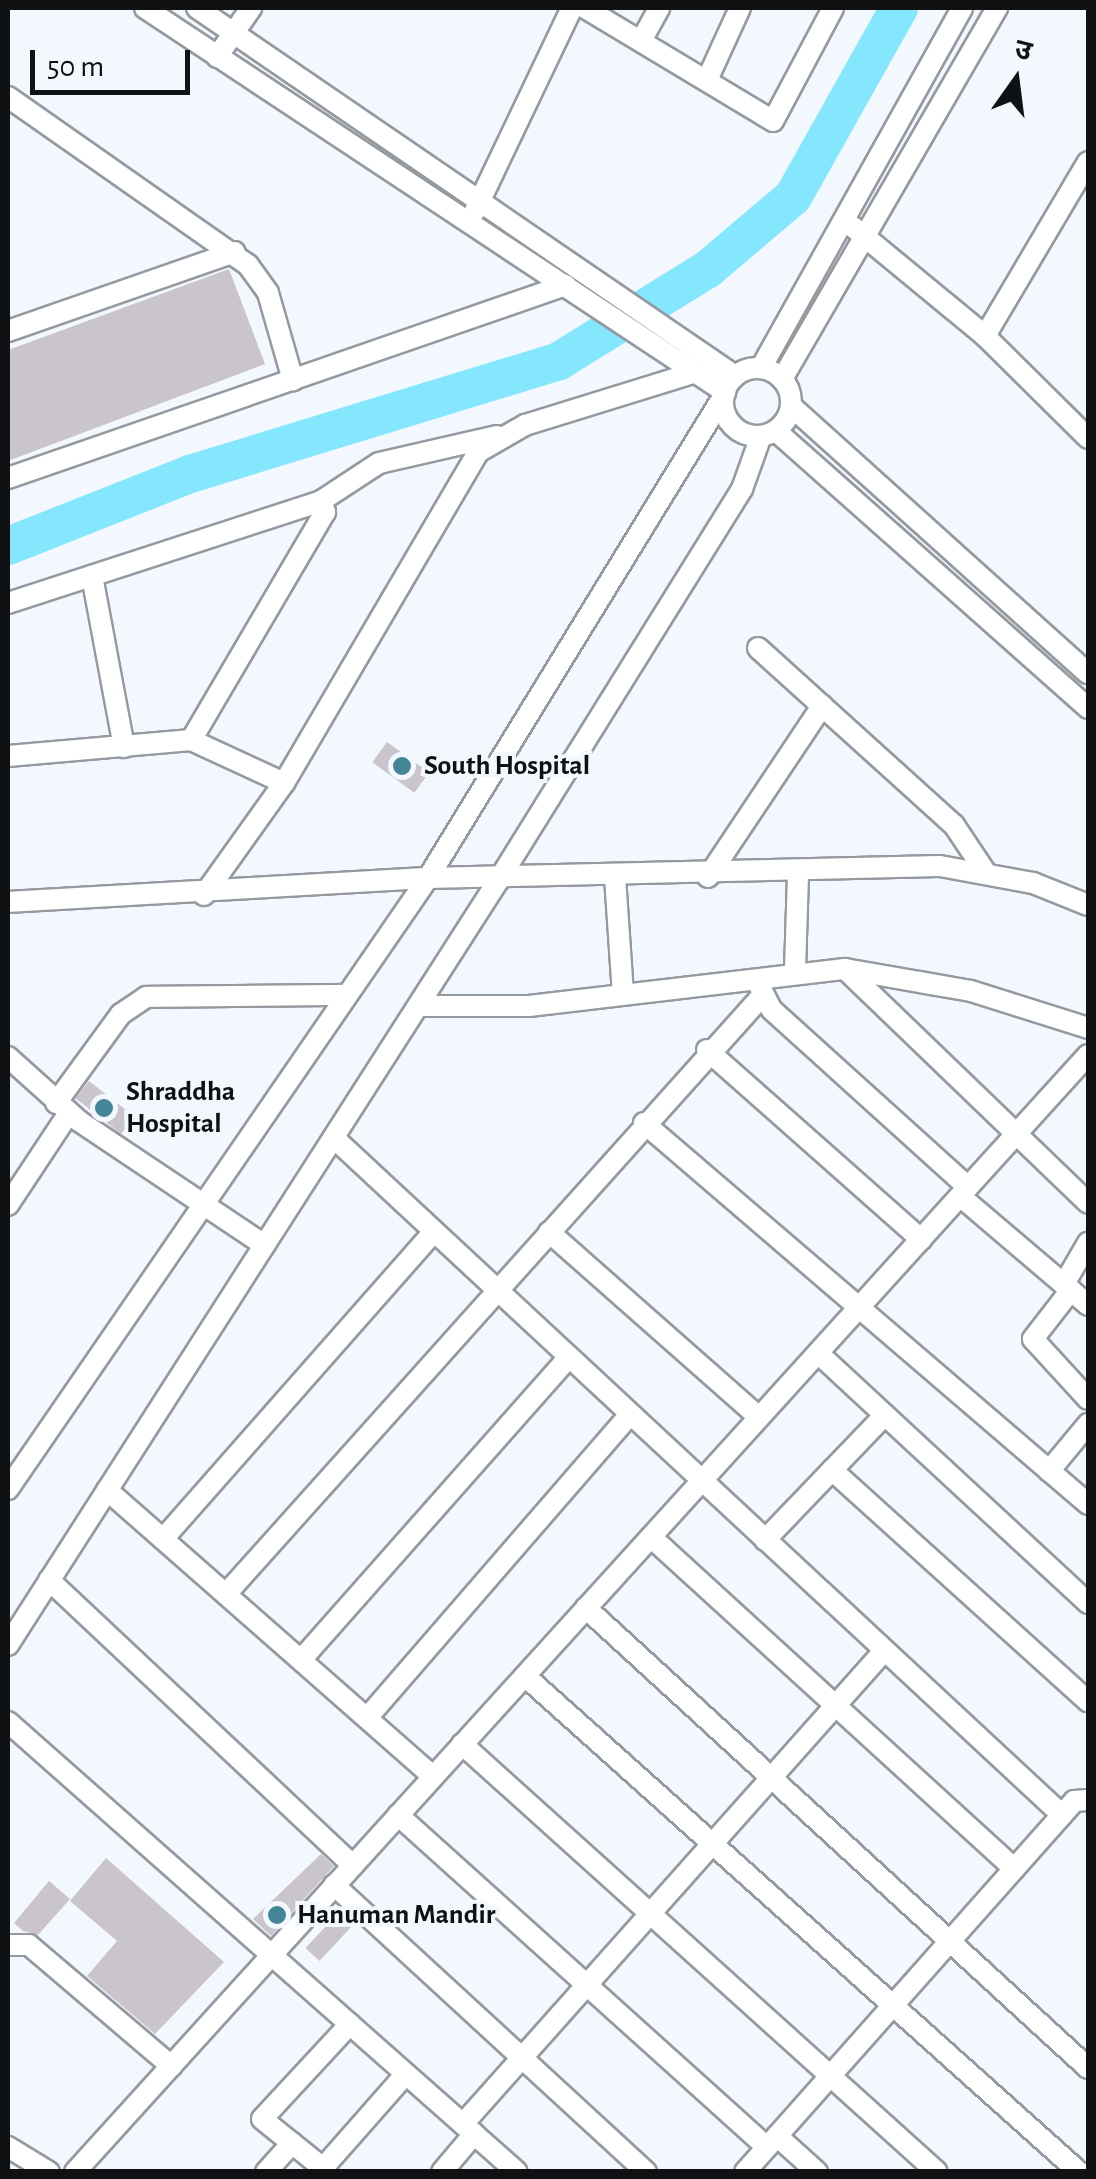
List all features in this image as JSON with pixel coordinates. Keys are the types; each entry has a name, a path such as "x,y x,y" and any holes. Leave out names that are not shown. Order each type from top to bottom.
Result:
{"street":[{"path":"145,8 605,320 693,373 728,388"},
{"path":"197,8 690,347 728,388 733,426 768,433 1088,708"},
{"path":"217,57 251,8"},
{"path":"468,226 572,8"},
{"path":"585,8 772,121 827,9"},
{"path":"641,41 658,8"},
{"path":"707,80 740,8"},
{"path":"8,1489 428,878 728,388 761,368 962,8"},
{"path":"782,379 997,8"},
{"path":"8,97 235,252 268,294 293,380"},
{"path":"985,336 1088,162"},
{"path":"842,218 985,336 1088,438"},
{"path":"8,331 235,252"},
{"path":"8,478 592,277"},
{"path":"761,368 782,379 791,406 1088,673"},
{"path":"8,602 321,501 379,463 498,436 693,373"},
{"path":"8,1645 501,876 742,489 768,433 791,406"},
{"path":"204,895 284,783 471,463 498,436"},
{"path":"190,740 325,512 321,501"},
{"path":"92,576 124,747"},
{"path":"758,648 954,825 984,870"},
{"path":"708,877 822,706"},
{"path":"8,756 190,740 284,783"},
{"path":"8,902 204,895 428,878 708,877 984,870 1088,905"},
{"path":"795,970 798,872"},
{"path":"615,877 623,994"},
{"path":"418,1006 759,986 795,970 845,969 971,992 1088,1028"},
{"path":"845,969 1088,1204"},
{"path":"226,1594 549,1232 759,986"},
{"path":"759,986 964,1192 1088,1305"},
{"path":"8,1204 121,1014 146,997 347,995"},
{"path":"707,1050 921,1239"},
{"path":"8,1057 63,1108 264,1246"},
{"path":"75,2172 1014,1136 1086,1063"},
{"path":"644,1122 1088,1504"},
{"path":"334,1138 567,1359 1062,1815"},
{"path":"549,1232 759,1417"},
{"path":"164,1539 434,1233"},
{"path":"1088,1243 1067,1287 1033,1339 1088,1400"},
{"path":"818,1353 1088,1603"},
{"path":"301,1660 567,1359"},
{"path":"765,1540 885,1415"},
{"path":"367,1718 629,1416"},
{"path":"1049,1471 1088,1424"},
{"path":"832,1470 1088,1702"},
{"path":"107,1490 433,1776"},
{"path":"651,1537 1014,1868"},
{"path":"49,1580 353,1865"},
{"path":"586,1608 952,1938 1088,2068"},
{"path":"442,2172 522,2058 884,1651"},
{"path":"524,1676 1079,2172"},
{"path":"8,1722 517,2172"},
{"path":"462,1744 646,1918 938,2172"},
{"path":"745,2172 1062,1815 1088,1800"},
{"path":"398,1815 585,1987 772,2141 817,2172"},
{"path":"334,1885 646,2172"},
{"path":"13,1940 29,1945 171,2066"},
{"path":"350,2024 262,2119 323,2168 406,2074"},
{"path":"266,2172 292,2143"},
{"path":"8,2147 49,2172"}],"building":[{"path":"229,269 265,364 8,461 8,350"},
{"path":"387,742 429,773 414,793 372,762"},
{"path":"89,1081 135,1117 121,1134 75,1098"},
{"path":"321,1854 334,1866 271,1936 253,1919"},
{"path":"106,1858 224,1962 155,2034 87,1976 117,1941 70,1901"},
{"path":"49,1881 70,1899 38,1935 23,1931 14,1923"},
{"path":"341,1910 355,1923 319,1961 306,1948"}],"waterway":[{"path":"8,546 190,474 559,361 708,269 793,197 899,8"}],"place":[{"name":"South Hospital","path":"402,766"},
{"name":"Shraddha Hospital","path":"104,1108"},
{"name":"Hanuman Mandir","path":"277,1915"}]}
